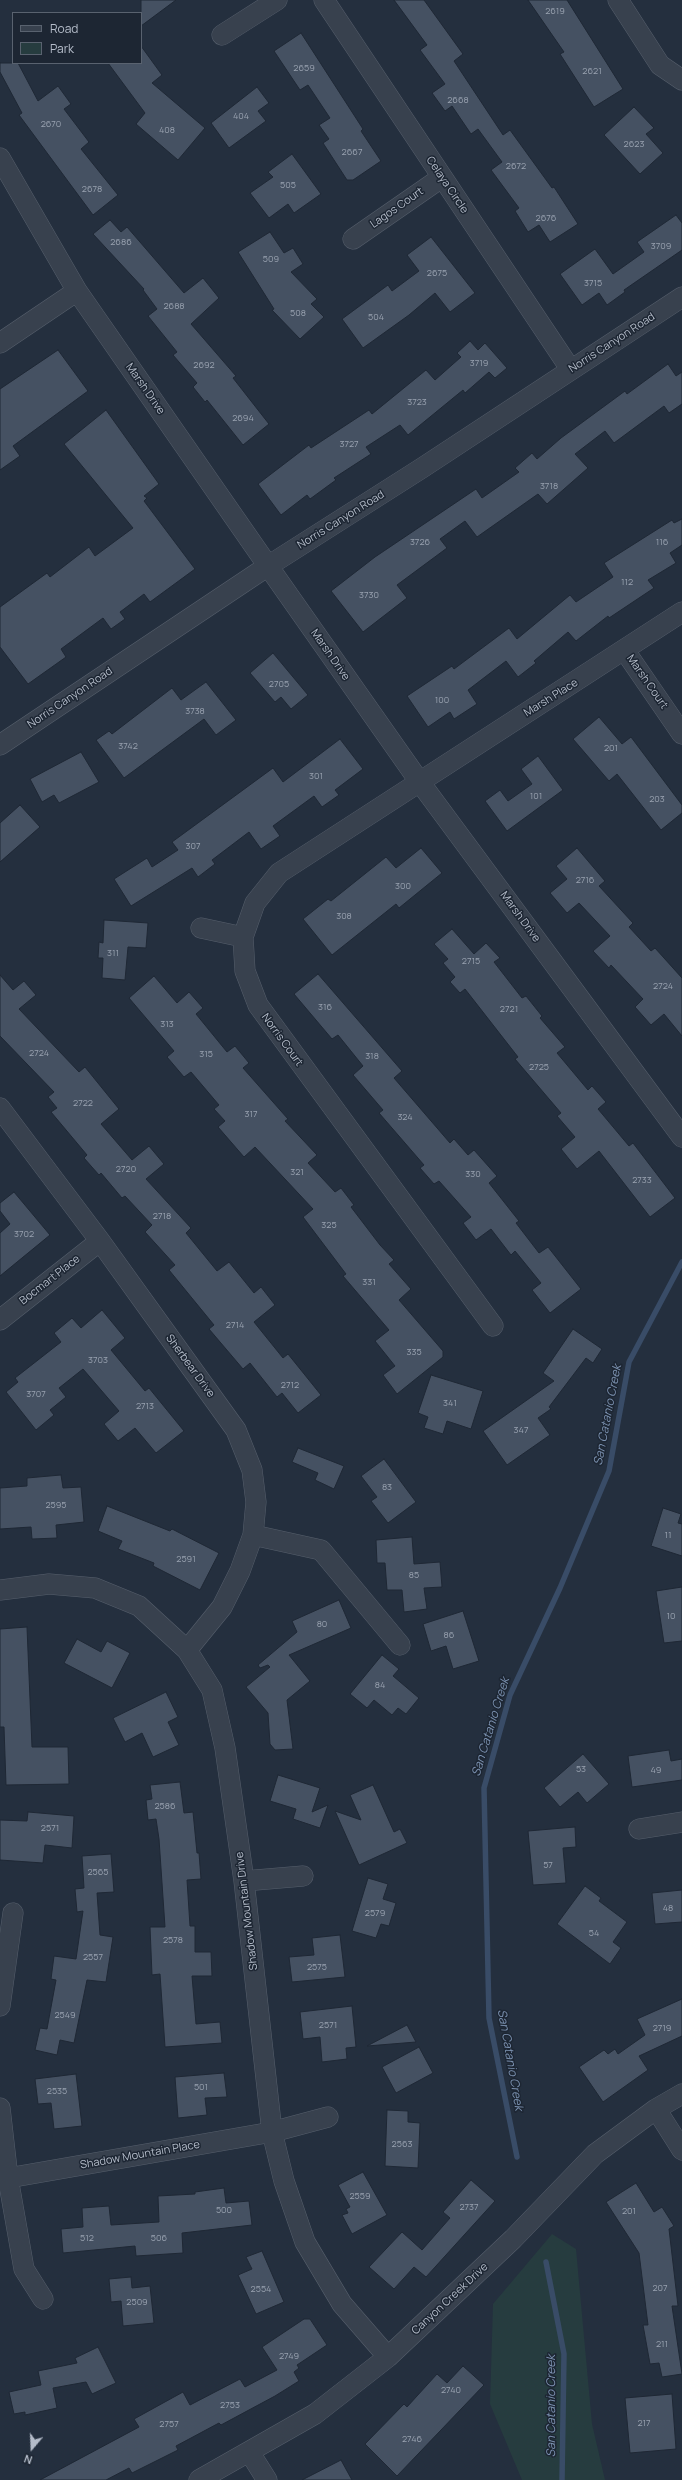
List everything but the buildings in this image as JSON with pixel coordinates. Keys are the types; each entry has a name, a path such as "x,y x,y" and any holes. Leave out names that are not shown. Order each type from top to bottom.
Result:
{"street":[{"path":"222,35 277,0"},
{"name":"Celaya Circle","path":"324,0 571,370"},
{"path":"618,0 660,65 682,80"},
{"name":"Marsh Drive","path":"0,158 77,291 268,566 419,781 682,1137"},
{"name":"Lagos Court","path":"353,239 442,178"},
{"path":"0,343 77,291"},
{"name":"Norris Canyon Road","path":"0,745 268,566 682,297"},
{"name":"Marsh Place","path":"419,781 625,651 682,612"},
{"name":"Marsh Court","path":"625,651 682,734"},
{"name":"Norris Court","path":"419,781 279,873 255,903 243,937 245,971 258,1005 493,1326"},
{"path":"201,928 243,937"},
{"name":"Sherbear Drive","path":"0,1108 100,1241 236,1430 252,1470 256,1502 253,1535 240,1571 222,1607 187,1650"},
{"name":"Bocmart Place","path":"0,1320 100,1241"},
{"path":"253,1535 321,1550 400,1645"},
{"name":"Shadow Mountain Drive","path":"0,1590 49,1584 95,1588 139,1606 187,1650 212,1690 225,1748 244,1881 272,2132 284,2180 305,2242 342,2304 388,2357"},
{"path":"639,1830 682,1822"},
{"path":"244,1881 303,1876"},
{"path":"0,2006 13,1913"},
{"name":"Canyon Creek Drive","path":"199,2480 250,2453 315,2414 388,2357 513,2239 595,2154 656,2109 682,2094"},
{"path":"0,2108 8,2178 24,2268 43,2299"},
{"path":"656,2109 682,2150"},
{"name":"Shadow Mountain Place","path":"8,2178 272,2132 328,2117"},
{"path":"250,2453 267,2480"}],"green space":[{"path":"552,2234 576,2249 592,2424 605,2480 522,2480 490,2404 493,2304"}],"waterway":[{"name":"San Catanio Creek","path":"517,2157 489,2018 484,1788 510,1695 560,1588 609,1471 629,1362 682,1262"},
{"name":"San Catanio Creek","path":"546,2262 564,2354 562,2480"}]}
